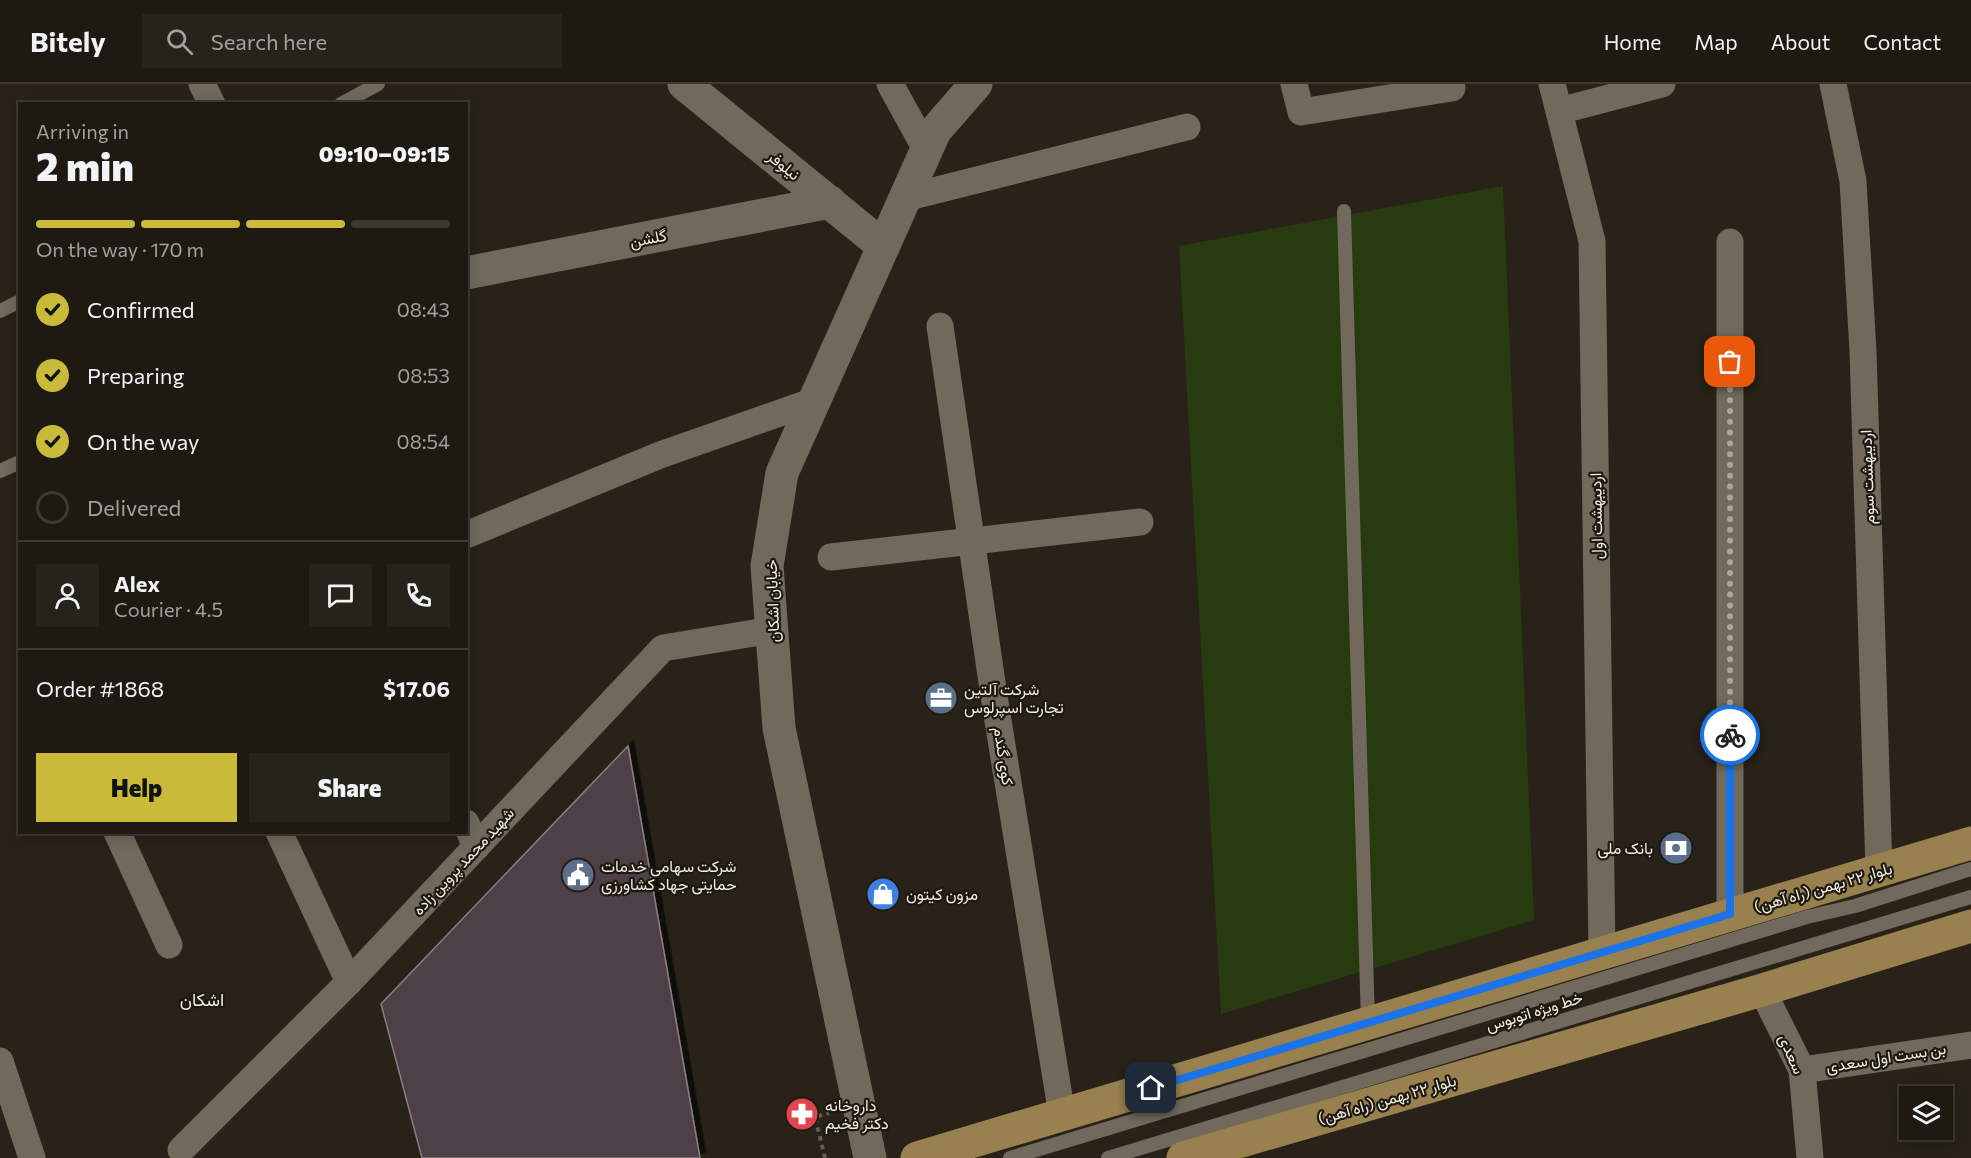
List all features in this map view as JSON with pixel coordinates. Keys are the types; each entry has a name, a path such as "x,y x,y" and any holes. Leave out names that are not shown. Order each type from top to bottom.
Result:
{"main road":[{"name":"نیلوفر","path":"684,84 884,246"},
{"name":"خیابان اشکان","path":"870,1158 779,728 768,566 782,473 935,131 976,84"},
{"name":"گلشن","path":"468,273 830,202"},
{"name":"بلوار ۲۲ بهمن (راه آهن)","path":"917,1158 1971,843"},
{"name":"بلوار ۲۲ بهمن (راه آهن)","path":"1183,1158 1762,990 1971,926"}],"street":[{"path":"202,84 211,102"},
{"path":"890,84 927,151"},
{"path":"1294,84 1301,112 1452,88"},
{"name":"اردیبهشت اول","path":"1552,84 1592,241 1602,952"},
{"path":"1559,111 1662,84"},
{"name":"اردیبهشت سوم","path":"1833,84 1853,181 1863,339 1879,871"},
{"path":"905,198 1187,127"},
{"path":"1730,242 1730,914"},
{"name":"کوی گندم","path":"940,326 994,696 1062,1115"},
{"path":"468,534 660,455 814,401"},
{"path":"831,556 1140,522"},
{"name":"شهید محمد پروین زاده","path":"181,1150 349,982 471,835 663,648 772,630"},
{"path":"118,834 169,945"},
{"path":"280,834 349,982"},
{"name":"سعدی","path":"1762,990 1802,1070 1810,1158"},
{"name":"بن بست اول سعدی","path":"1802,1070 1971,1045"},
{"path":"0,1061 32,1158"}],"lane":[{"path":"345,102 378,84"},
{"path":"1344,211 1368,1023"},
{"path":"0,311 18,302"},
{"path":"0,471 18,463"},
{"name":"خط ویژه اتوبوس","path":"1010,1158 1807,917 1855,906 1971,869"},
{"name":"خط ویژه اتوبوس","path":"1108,1158 1971,897"}],"path":[{"path":"815,1117 825,1158"}],"green space":[{"path":"1503,186 1534,920 1221,1014 1179,246"}],"building":[{"name":"شرکت سهامی خدمات حمایتی جهاد کشاورزی","path":"628,746 700,1158 422,1158 381,1004"}],"way so far":[{"path":"1730,362 1730,735"}],"place":[{"name":"شرکت آلتین تجارت اسپرلوس","path":"941,698"},
{"name":"بانک ملی","path":"1676,848"},
{"name":"شرکت سهامی خدمات حمایتی جهاد کشاورزی","path":"578,875"},
{"name":"مزون کیتون","path":"883,894"},
{"name":"داروخانه دکتر فخیم","path":"802,1114"}],"district":[{"name":"اشکان","path":"202,1000"}],"route":[{"path":"1151,1088 1730,914 1730,735"}]}
